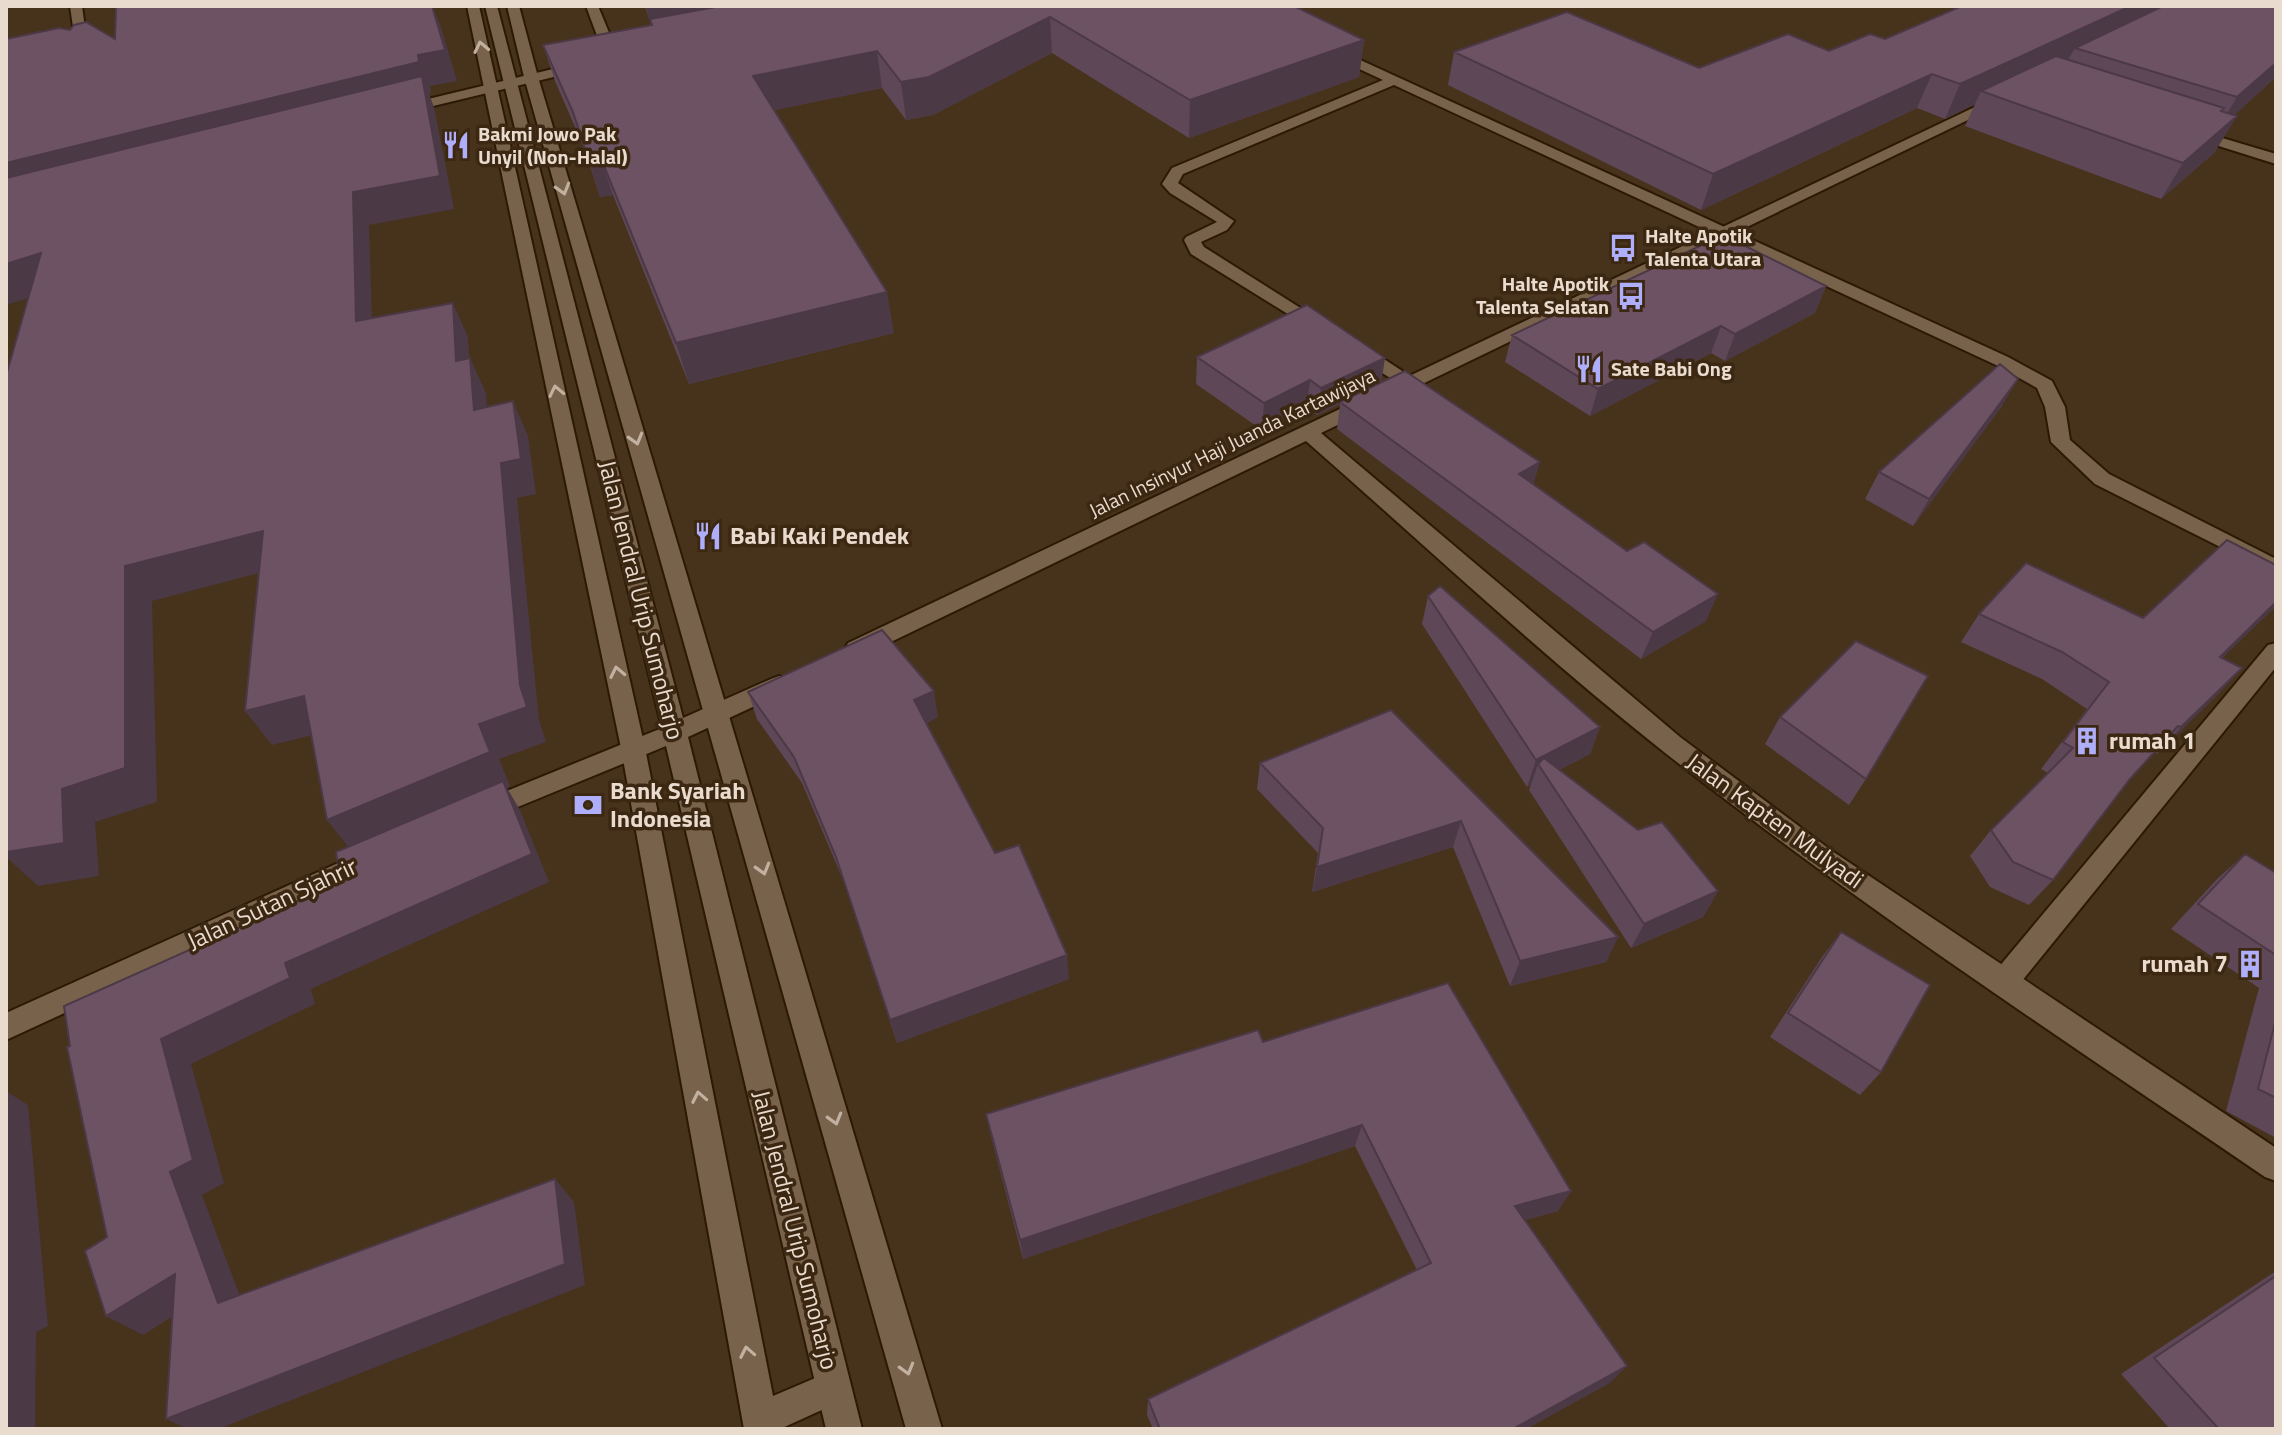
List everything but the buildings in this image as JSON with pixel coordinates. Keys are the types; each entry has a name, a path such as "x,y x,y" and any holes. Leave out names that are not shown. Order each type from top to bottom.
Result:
{"main road":[{"path":"76,6 84,55"},
{"path":"473,6 633,748 761,1424 834,1387"},
{"name":"Jalan Jendral Urip Sumoharjo","path":"491,6 674,733 844,1429"},
{"path":"513,6 531,77 924,1429"},
{"path":"384,114 609,60 643,48 604,38 592,6"},
{"path":"1322,46 2002,361 2045,385 2055,407 2061,442 2102,479 2276,568"},
{"path":"1394,80 1177,171 1170,184 1226,221 1221,227 1192,240 1197,250 1410,382"},
{"name":"Jalan Insinyur Haji Juanda Kartawijaya","path":"838,657 2013,93"},
{"path":"2176,127 2276,159"},
{"name":"Jalan Kapten Mulyadi","path":"1307,431 1671,744 1823,859 2276,1166"},
{"path":"2003,983 2276,651"},
{"path":"465,818 674,733 798,676"},
{"name":"Jalan Sutan Sjahrir","path":"6,1027 394,848"}],"place":[{"name":"Bakmi Jowo Pak Unyil (Non-Halal)","path":"456,145"},
{"name":"Halte Apotik Talenta Utara","path":"1623,248"},
{"name":"Halte Apotik Talenta Selatan","path":"1631,296"},
{"name":"Sate Babi Ong","path":"1589,369"},
{"name":"Babi Kaki Pendek","path":"708,536"},
{"name":"rumah 1","path":"2087,741"},
{"name":"Bank Syariah Indonesia","path":"588,805"},
{"name":"rumah 7","path":"2250,964"}]}
